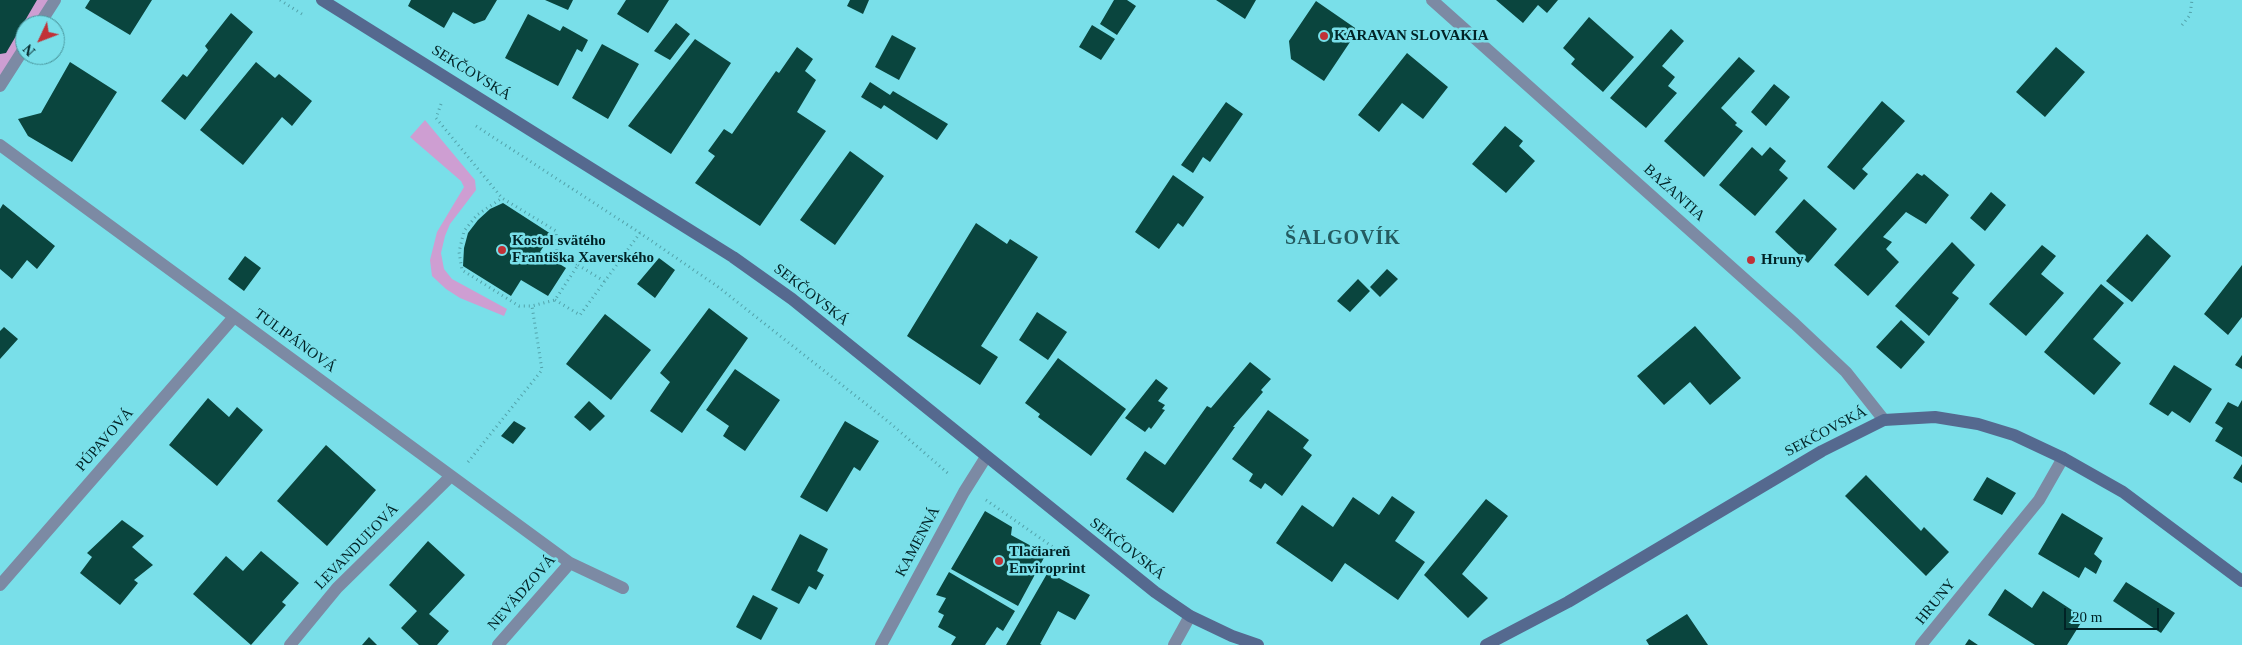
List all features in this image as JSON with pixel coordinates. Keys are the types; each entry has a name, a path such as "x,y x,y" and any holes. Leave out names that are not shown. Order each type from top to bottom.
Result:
{"street":[{"path":"45,15 55,0"},
{"name":"SEKČOVSKÁ","path":"322,0 733,257 792,299 1121,567 1190,616 1232,636 1258,645"},
{"name":"BAŽANTIA","path":"1432,0 1846,372 1884,420"},
{"path":"0,86 15,63"},
{"name":"TULIPÁNOVÁ","path":"0,145 570,563 623,588"},
{"name":"PÚPAVOVÁ","path":"0,584 234,317"},
{"name":"SEKČOVSKÁ","path":"1486,645 1568,602 1822,451 1884,420 1935,417 1978,424 2014,435 2063,458 2122,492 2242,581"},
{"name":"KAMENNÁ","path":"881,645 967,487 986,456"},
{"name":"HRUNY","path":"1921,645 2040,500 2063,458"},
{"name":"LEVANDUĽOVÁ","path":"290,645 337,588 453,477"},
{"name":"NEVÄDZOVÁ","path":"498,645 570,563"},
{"path":"1174,645 1190,616"}],"path":[{"path":"280,0 313,21"},
{"path":"2182,25 2190,15 2192,0"},
{"path":"433,98 450,109"},
{"path":"441,104 436,118 502,198 556,231 557,251 604,282"},
{"path":"475,125 640,233 716,286 967,487 1060,552"},
{"path":"502,198 477,215 464,231 459,252 462,270 519,306 532,306 555,300 578,265"},
{"path":"555,300 580,316 640,233"},
{"path":"453,477 542,370 532,306"}],"shaded area":[{"path":"0,0 60,0 49,15 15,15 15,64 0,86"},
{"path":"425,120 475,180 476,190 450,224 445,236 441,253 444,269 452,279 507,309 504,316 460,298 446,289 432,276 430,260 437,232 464,187 461,181 410,137"}],"building":[{"path":"0,0 37,0 28,15 15,15 15,38 6,53 0,54"},
{"path":"90,0 152,0 130,35 85,8"},
{"path":"411,0 497,0 485,20 474,24 453,12 444,28 408,6"},
{"path":"545,0 573,0 568,10"},
{"path":"626,0 669,0 648,33 617,14"},
{"path":"850,0 869,0 863,14 847,6"},
{"path":"1114,0 1127,0 1136,6 1117,35 1100,24"},
{"path":"1216,0 1256,0 1245,19"},
{"path":"1496,0 1558,0 1547,13 1538,5 1523,23"},
{"name":"KARAVAN SLOVAKIA","path":"1316,1 1358,30 1324,81 1291,59 1289,41"},
{"path":"231,13 253,32 185,120 161,101 183,74 187,77 208,50 205,46"},
{"path":"528,14 560,31 563,26 588,40 582,52 577,49 558,86 505,58"},
{"path":"1589,17 1634,57 1603,92 1571,64 1575,59 1563,48"},
{"path":"676,23 690,34 670,60 654,51"},
{"path":"1092,25 1115,39 1101,60 1079,47"},
{"path":"1671,29 1684,41 1662,66 1675,77 1668,86 1677,93 1646,128 1610,98"},
{"path":"892,35 916,48 899,80 875,67"},
{"path":"695,39 731,63 671,154 628,126"},
{"path":"602,44 639,64 608,119 572,98"},
{"path":"797,47 813,59 805,71 816,80 797,112 826,131 760,226 695,183 715,156 708,151 724,129 732,134 776,71 779,73"},
{"path":"2056,47 2085,72 2045,117 2016,92"},
{"path":"1407,53 1448,87 1423,119 1402,103 1379,132 1358,115"},
{"path":"1739,57 1755,71 1721,108 1737,123 1735,125 1743,131 1704,177 1664,141"},
{"path":"70,62 117,92 72,162 28,136 18,119 41,113"},
{"path":"256,62 275,78 279,74 312,101 292,126 282,117 243,165 200,130"},
{"path":"870,82 890,95 893,91 948,124 937,140 884,105 881,109 861,97"},
{"path":"1774,84 1790,97 1766,126 1751,112"},
{"path":"1882,101 1905,121 1862,169 1868,174 1854,190 1827,167"},
{"path":"1226,102 1243,114 1210,162 1203,157 1193,173 1181,165"},
{"path":"1505,126 1523,141 1519,146 1535,161 1506,193 1472,164"},
{"path":"1752,147 1762,156 1770,147 1786,161 1779,170 1788,178 1755,216 1719,185"},
{"path":"850,151 884,176 835,245 800,220"},
{"path":"1917,173 1922,176 1924,174 1949,195 1926,224 1906,212 1883,237 1892,242 1886,249 1899,262 1868,296 1834,265"},
{"path":"1173,175 1204,197 1183,227 1178,223 1159,249 1135,232"},
{"path":"1991,192 2006,205 1985,231 1970,218"},
{"path":"1804,199 1837,229 1808,263 1775,232"},
{"name":"Kostol svätého Františka Xaverského","path":"503,203 551,234 540,252 566,268 548,296 521,280 511,296 463,266 464,248 468,233 490,209"},
{"path":"3,204 55,246 37,269 27,260 12,279 0,269 0,209"},
{"path":"976,223 1007,244 1010,239 1038,257 981,346 998,357 980,385 907,336"},
{"path":"2147,234 2171,256 2132,302 2106,281"},
{"path":"1952,242 1975,265 1952,293 1959,298 1929,336 1895,306"},
{"path":"2042,245 2056,256 2041,274 2064,293 2026,336 1989,304"},
{"path":"245,256 261,268 244,291 228,279"},
{"path":"659,258 675,270 655,298 637,284"},
{"path":"2242,265 2242,317 2228,335 2204,314"},
{"path":"1387,269 1398,279 1380,297 1370,287"},
{"path":"1358,279 1370,291 1350,312 1337,301"},
{"path":"2101,284 2124,303 2093,339 2121,363 2094,395 2044,352"},
{"path":"709,308 748,338 682,433 650,411 670,382 660,373"},
{"path":"1037,312 1067,332 1048,360 1019,340"},
{"path":"605,314 651,350 611,400 566,364"},
{"path":"1901,320 1925,342 1901,369 1876,347"},
{"path":"1695,326 1741,378 1710,405 1690,382 1664,405 1637,376"},
{"path":"4,327 18,339 0,359 0,331"},
{"path":"2242,355 2242,369 2235,365"},
{"path":"1058,358 1126,409 1091,456 1038,417 1040,414 1025,403"},
{"path":"1250,362 1271,379 1261,390 1263,392 1233,427 1235,427 1173,513 1126,479 1145,451 1165,465 1207,406 1211,408"},
{"path":"2174,365 2212,389 2190,423 2172,411 2168,416 2149,404"},
{"path":"735,369 780,400 745,451 723,436 729,426 706,410"},
{"path":"1156,379 1168,388 1158,401 1165,405 1162,409 1165,410 1151,429 1149,427 1145,432 1125,418"},
{"path":"208,398 229,417 237,407 263,430 217,486 169,445"},
{"path":"2242,400 2242,457 2215,441 2223,428 2215,423 2228,402 2238,407"},
{"path":"589,401 605,416 590,431 574,417"},
{"path":"1268,410 1309,440 1303,448 1312,455 1282,496 1265,483 1261,489 1249,481 1253,474 1232,459"},
{"path":"514,421 526,428 513,444 501,436"},
{"path":"845,421 879,441 860,471 854,467 827,512 800,497"},
{"path":"326,445 376,490 327,546 277,501"},
{"path":"2242,464 2242,483 2233,478"},
{"path":"1866,475 1921,531 1924,527 1949,552 1926,576 1845,496"},
{"path":"1987,477 2016,493 2002,515 1973,500"},
{"path":"1392,496 1415,512 1395,541 1425,562 1398,600 1345,563 1332,582 1276,543 1302,505 1333,527 1353,497 1379,515"},
{"path":"1486,499 1508,516 1462,574 1488,598 1468,618 1424,575"},
{"name":"Tlačiareň Enviroprint","path":"985,511 1012,527 1011,535 1046,554 1018,606 951,569"},
{"path":"2062,513 2103,538 2094,554 2102,561 2096,574 2085,567 2079,578 2038,554"},
{"path":"122,520 144,536 132,547 153,565 134,580 138,583 120,605 80,573 92,557 87,553"},
{"path":"800,534 828,549 817,571 824,575 816,590 809,586 799,604 771,590"},
{"path":"428,541 465,575 429,614 449,631 437,645 419,645 401,628 417,611 389,585"},
{"path":"261,551 299,583 282,602 286,605 251,645 193,594 226,556 243,571"},
{"path":"949,572 1015,611 1003,631 997,627 985,645 951,645 956,637 938,627 944,615 938,612 946,598 936,595"},
{"path":"1048,572 1090,595 1075,620 1058,611 1040,644 1042,645 1006,645"},
{"path":"2126,582 2175,613 2161,633 2113,601"},
{"path":"2005,589 2032,608 2043,591 2084,618 2067,645 2035,645 1988,615"},
{"path":"753,595 778,608 761,640 736,627"},
{"path":"1687,614 1708,645 1649,645 1646,640"},
{"path":"369,637 377,645 362,645"},
{"path":"1969,639 1978,645 1965,645"}],"place":[{"name":"KARAVAN SLOVAKIA","path":"1324,36"},
{"name":"Kostol svätého Františka Xaverského","path":"502,250"},
{"name":"Hruny","path":"1751,260"},
{"name":"Tlačiareň Enviroprint","path":"999,561"}],"district":[{"name":"ŠALGOVÍK","path":"1343,239"}]}
